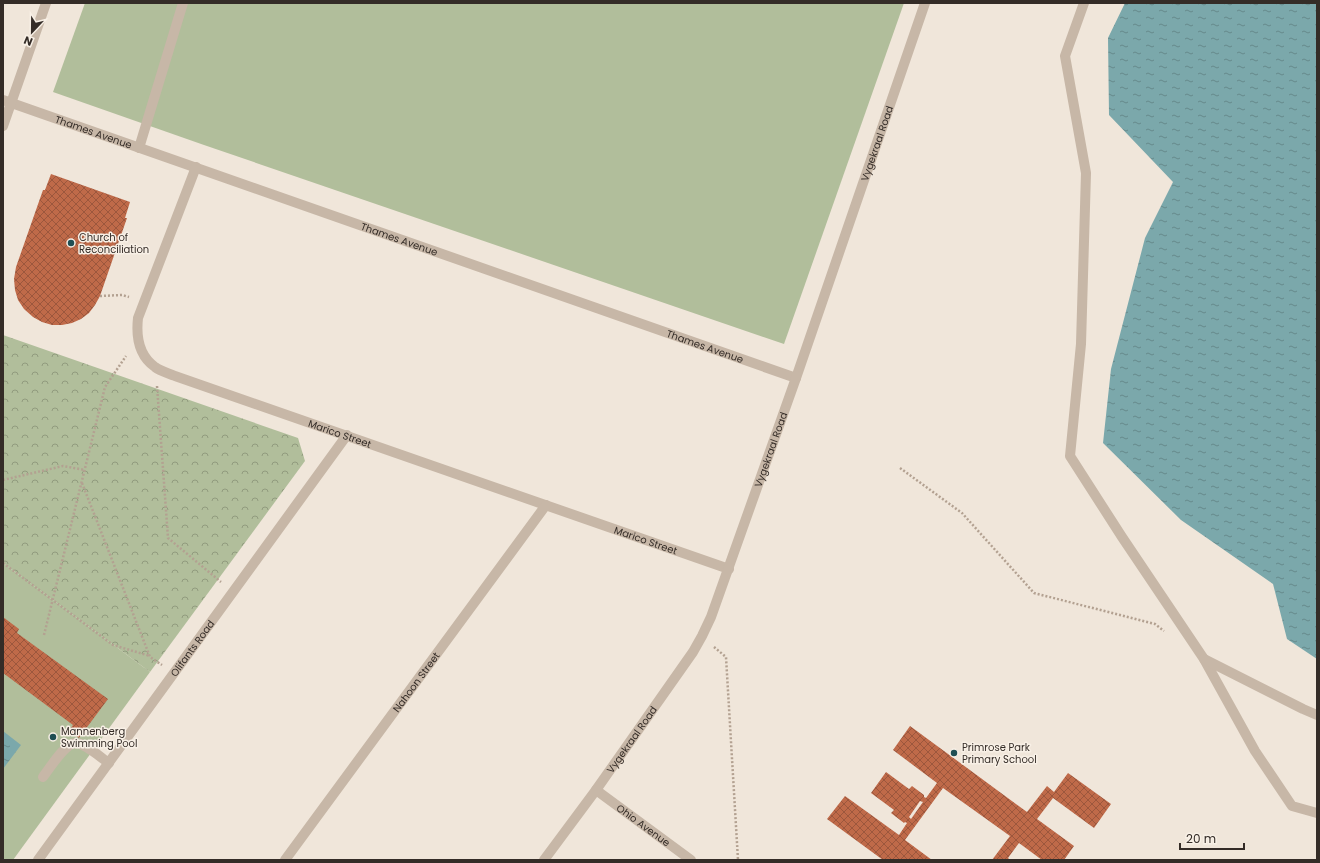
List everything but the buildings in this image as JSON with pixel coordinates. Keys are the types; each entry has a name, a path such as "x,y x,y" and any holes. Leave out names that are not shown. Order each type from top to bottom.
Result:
{"street":[{"path":"3,126 7,102 46,3"},
{"path":"139,148 183,3"},
{"name":"Vygekraal Road","path":"544,860 596,790 692,652 712,616 796,378 925,3"},
{"path":"1084,3 1065,56 1086,173 1081,344 1070,456 1122,537 1204,658 1255,752 1292,806 1317,813"},
{"name":"Thames Avenue","path":"7,102 796,378"},
{"name":"Marico Street","path":"196,168 138,318 137,339 143,355 155,368 729,569"},
{"name":"Olifants Road","path":"38,860 347,435"},
{"name":"Nahoon Street","path":"285,860 546,505"},
{"path":"1204,658 1317,715"},
{"path":"43,777 68,745 75,743 86,747 109,763"},
{"name":"Ohio Avenue","path":"596,790 691,860"}],"path":[{"path":"100,296 122,295 144,303"},
{"path":"44,635 105,387 137,339"},
{"path":"155,368 160,413 168,538 232,592"},
{"path":"3,480 63,466 85,470"},
{"path":"900,468 962,513 1034,593 1154,624 1167,633"},
{"path":"82,482 150,657"},
{"path":"3,563 113,645 150,657 174,673"},
{"path":"702,636 726,657 738,860"}],"green space":[{"path":"85,3 904,3 784,344 53,92"},
{"path":"3,335 298,438 305,461 150,672 3,563"},
{"name":"Mannenberg Swimming Pool","path":"3,563 150,672 13,860 3,860"}],"water":[{"path":"1125,3 1317,3 1317,659 1287,639 1273,584 1181,520 1103,443 1111,369 1145,238 1173,182 1109,115 1108,38"},
{"path":"3,731 21,745 3,769"}],"place":[{"name":"Church of Reconciliation","path":"71,243"},
{"name":"Mannenberg Swimming Pool","path":"53,737"},
{"name":"Primrose Park Primary School","path":"954,753"}]}
